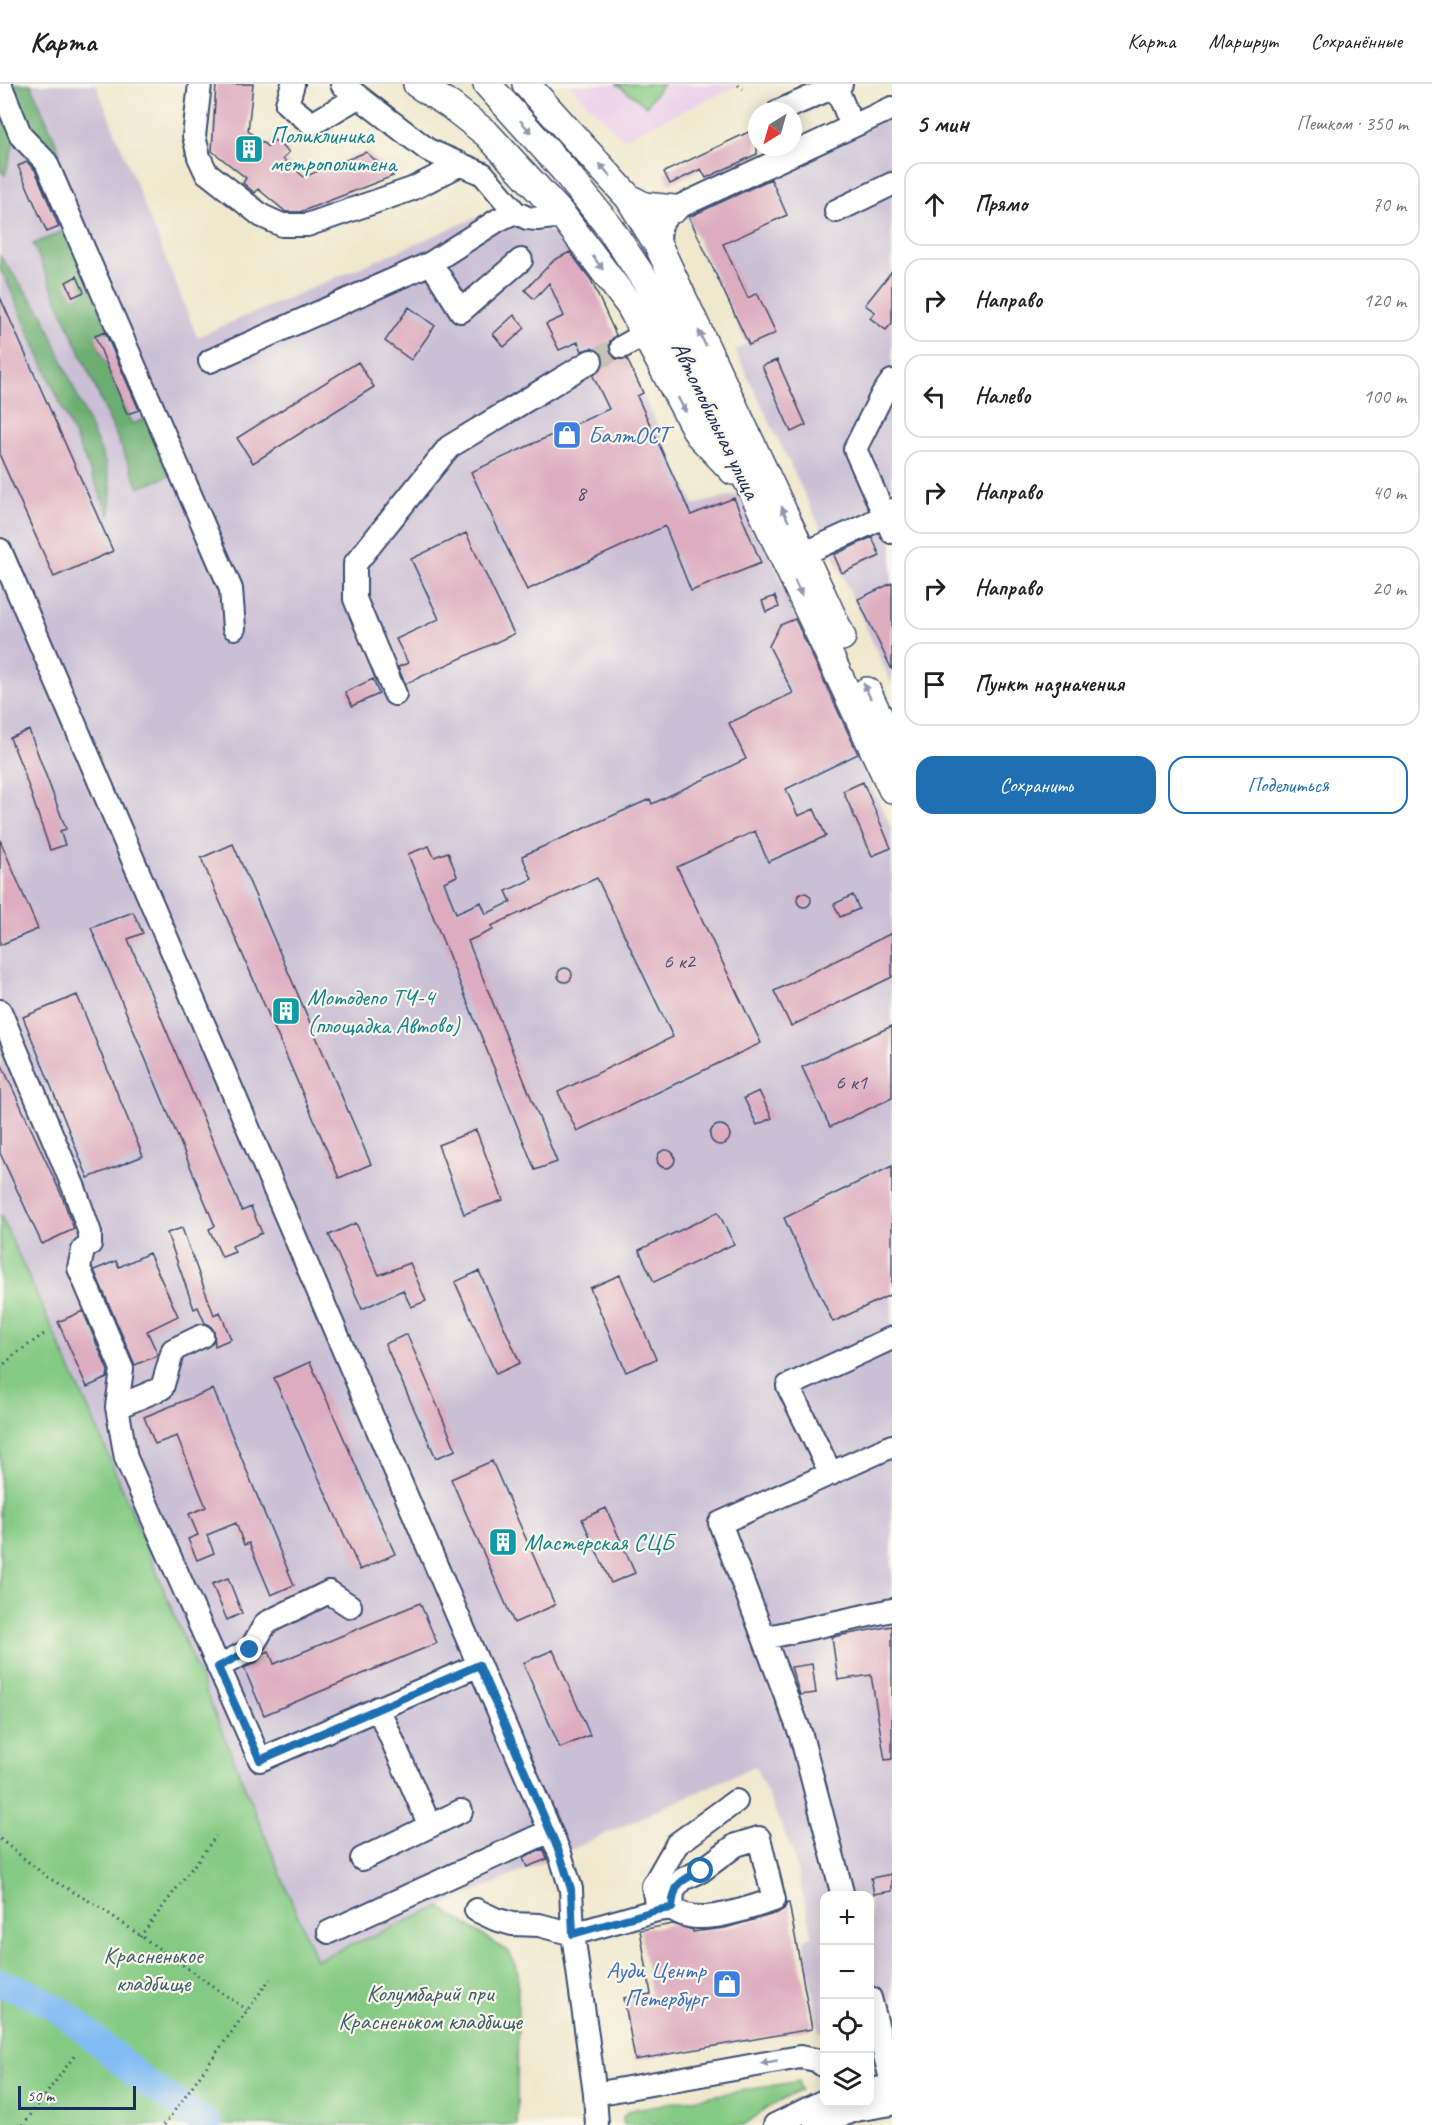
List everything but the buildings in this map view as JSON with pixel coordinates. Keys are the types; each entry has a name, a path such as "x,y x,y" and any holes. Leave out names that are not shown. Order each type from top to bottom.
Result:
{"main road":[{"path":"417,84 450,105 487,134 563,216 630,306 633,341 698,434 752,490"},
{"name":"Автомобильная улица","path":"487,84 591,203 652,291 752,490 892,789"},
{"name":"Автомобильная улица","path":"526,84 629,198 659,247 892,744"},
{"path":"629,198 644,206 674,209"}],"street":[{"path":"0,84 21,136 46,162 231,589 234,628"},
{"path":"200,84 194,136 199,157 206,172 262,216 282,225 307,225 412,189 461,164"},
{"path":"293,84 287,104 312,124 350,90 428,150 483,174 512,208 527,218 563,216"},
{"path":"801,102 839,86 852,126"},
{"path":"802,145 892,108"},
{"path":"659,247 659,230 662,221 674,209 775,156"},
{"path":"836,211 892,184"},
{"path":"210,361 431,263 498,220 539,190"},
{"path":"431,263 461,311 521,260"},
{"path":"395,694 355,599 355,564 449,447 591,361"},
{"path":"804,554 869,524 890,519 855,448 882,395 892,381"},
{"path":"0,550 550,1831 571,1889 573,1934 595,2094 597,2125"},
{"path":"0,1011 74,1188 90,1233 90,1244 83,1250 79,1268 122,1369 117,1407 126,1458 260,1760 479,1665"},
{"path":"117,1407 162,1388 173,1350 202,1336"},
{"path":"831,1474 788,1386 892,1338"},
{"path":"842,1891 801,1735 720,1523 892,1446"},
{"path":"218,1667 250,1650 266,1623 330,1592 350,1606"},
{"path":"764,1638 892,1610"},
{"path":"378,1708 430,1826"},
{"path":"665,1909 653,1886 677,1844 736,1802"},
{"path":"362,1859 461,1811"},
{"path":"329,1932 550,1831"},
{"path":"476,1910 512,1924 539,1925 573,1934 665,1909 693,1916 718,1916 774,1900 759,1838 736,1845 701,1871 683,1880 673,1891 665,1909"},
{"path":"870,1999 892,2085 874,2089"},
{"path":"595,2094 800,2057 820,2063"},
{"path":"775,2125 820,2103"},
{"path":"874,2104 892,2103"},
{"path":"815,2125 853,2107"}],"path":[{"path":"738,84 742,89"},
{"path":"0,1368 44,1334"},
{"path":"140,1937 216,1836"},
{"path":"0,1839 47,1877 98,1906 247,2010"},
{"path":"164,2125 270,1979"},
{"path":"23,2125 75,2055"}],"shaded area":[{"path":"0,84 96,84 197,337 482,215 528,231 551,231 576,251 694,505 745,492 796,618 892,830 892,2014 874,2018 874,1891 820,1891 819,2032 804,1940 813,1936 792,1850 755,1766 548,1860 316,1961 98,1430 0,1214"},
{"path":"568,84 741,84 623,139"},
{"path":"892,116 892,685 828,543 735,350 747,344 685,213"}],"green space":[{"path":"5,84 31,84 60,152 47,155 25,134"},
{"path":"617,84 663,84 646,106"},
{"path":"0,95 16,136 5,175 0,171"},
{"path":"71,228 112,329 95,337 127,414 132,424 150,417 176,473 139,488 33,244"},
{"path":"0,256 43,315 104,459 111,486 110,517 4,275 0,271"},
{"name":"Красненькое кладбище","path":"0,1214 98,1430 316,1960 440,1907 510,1953 518,1973 517,2125 0,2125"},
{"path":"799,2081 801,2090 767,2108 744,2125 624,2125 623,2117 627,2112 635,2109"}],"waterway":[{"path":"0,1983 33,1995 64,2013 145,2082 209,2125"}],"tunnel":[{"path":"591,361 622,347"}],"place":[{"name":"Поликлиника метрополитена","path":"249,149"},
{"name":"БалтОСТ","path":"567,435"},
{"name":"Мотодепо ТЧ-4 (площадка Автово)","path":"286,1011"},
{"name":"Мастерская СЦБ","path":"503,1542"},
{"name":"Ауди Центр Петербург","path":"727,1984"}],"route":[{"path":"250,1650 218,1667 260,1760 479,1665 560,1854 571,1889 573,1934 657,1910 672,1908 673,1891 683,1880 701,1871"}],"park label":[{"name":"Колумбарий при Красненьком кладбище","path":"430,2007"}]}
